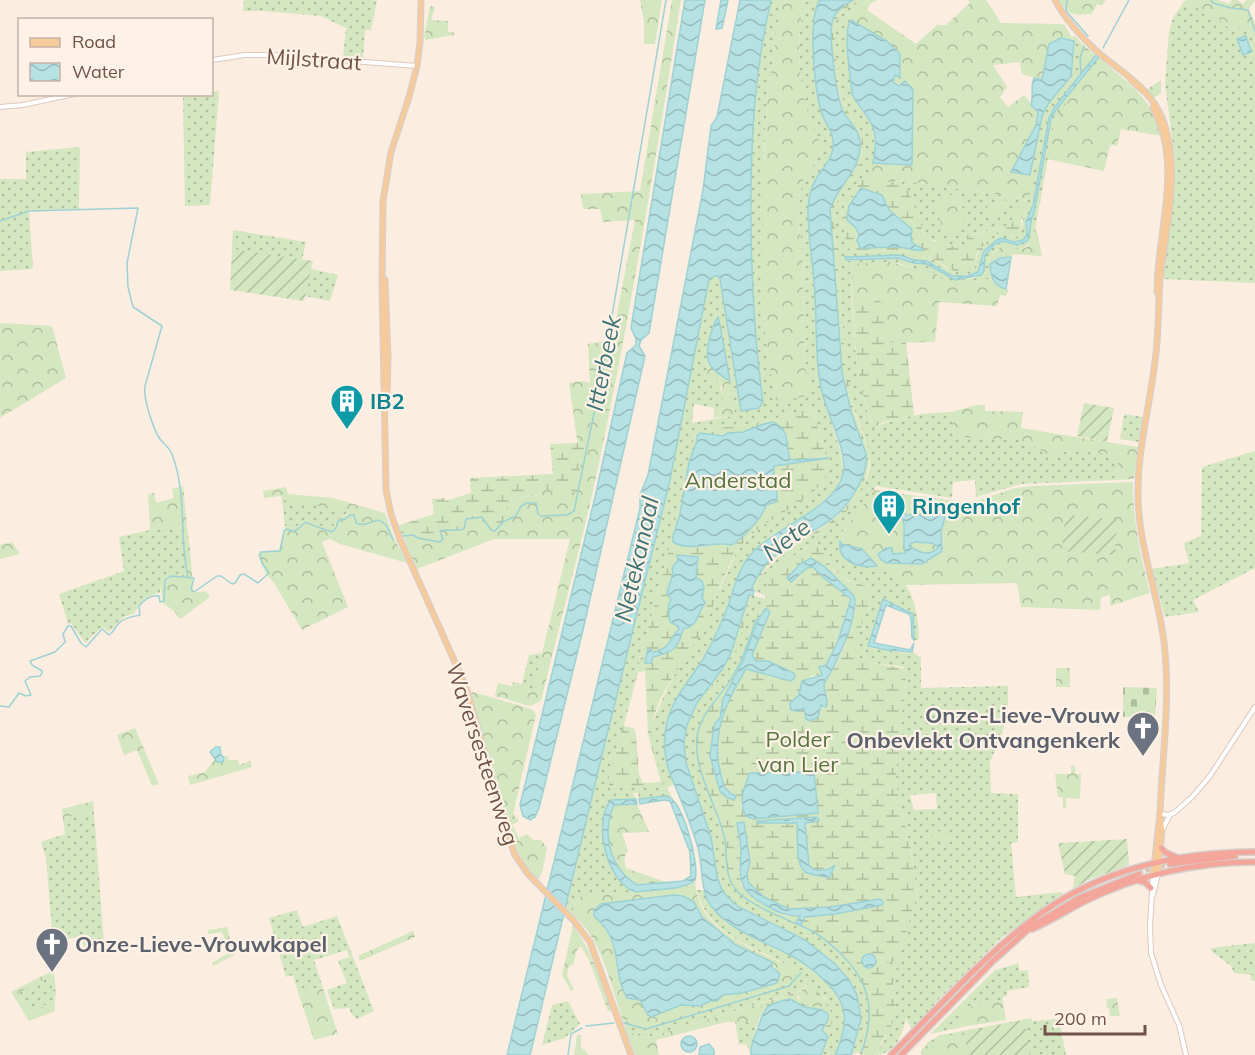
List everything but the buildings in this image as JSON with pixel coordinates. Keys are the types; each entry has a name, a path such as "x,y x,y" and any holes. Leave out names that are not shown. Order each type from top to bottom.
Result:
{"highway":[{"path":"1161,848 1176,857"},
{"path":"901,1055 1038,916 1065,898 1108,878 1176,857 1207,853 1255,857"},
{"path":"1171,865 1217,857 1255,857"},
{"path":"1022,932 1091,898 1136,881 1155,875 1255,857"},
{"path":"891,1055 973,972 1022,932 1081,897 1139,873"},
{"path":"1136,881 1145,882 1151,888"}],"main road":[{"name":"Waversesteenweg","path":"421,0 417,66 387,171 383,201 383,262 387,295 388,357 385,425 387,496 399,537 466,687 515,855 538,886 574,921 594,950 632,1055"},
{"path":"1054,0 1078,33 1143,91 1154,105 1153,108 1164,135 1168,174 1157,286 1158,331 1139,463 1138,491 1142,539 1161,621 1166,660 1161,814 1155,875"},
{"path":"1157,863 1161,848 1161,814"}],"street":[{"name":"Mijlstraat","path":"213,60 245,55 273,55 417,66"},
{"path":"0,107 23,105 65,96"},
{"path":"1162,830 1171,814 1192,797 1210,776 1255,707"},
{"path":"1161,814 1171,814"},
{"path":"1152,896 1151,888 1155,875"},
{"path":"1155,875 1150,926 1151,953 1158,976 1179,1025 1186,1055"}],"green space":[{"path":"244,0 377,1 371,30 365,30 363,59 343,57 346,28 321,16 243,11"},
{"path":"640,0 662,0 655,44 644,44 644,22"},
{"path":"672,0 681,0 641,244 607,426 588,513 541,701 530,706 495,696 498,683 512,686 513,682 522,684 521,688 533,690 570,539 494,539 417,569 403,536 413,535 435,541 441,534 440,531 465,526 466,519 482,517 491,530 498,527 502,522 505,508 519,497 532,496 543,489 578,446 569,383 583,381 590,383 588,344 612,340 635,220 603,222 600,209 583,209 581,194 640,191"},
{"path":"771,0 781,0 767,101 764,155 764,316 768,358 777,402 810,380 805,368 802,252 797,205 804,177 815,163 821,147 807,112 803,93 799,38 803,0 820,0 813,33 815,64 820,109 834,144 830,159 809,198 808,220 818,369 822,392 841,453 843,474 835,490 818,506 798,521 772,535 739,576 711,644 672,707 665,733 665,745 666,758 675,784 667,788 672,797 639,799 638,793 633,793 636,799 611,800 606,810 604,837 610,865 616,877 636,892 577,897 572,914 566,908 670,480 709,279 717,275 720,279 741,411 759,408 763,402 754,317 751,203 756,86","holes":["718,317 735,408 733,416 692,423 694,404 714,408 714,412 719,413 718,407 723,408 724,402 720,388 722,384 717,381 710,384 707,367 709,340","812,408 826,456 829,456 802,500 759,528 736,553 653,721 651,735 653,752 663,783 609,788 609,778 669,549 695,434 699,431 762,422"]},
{"path":"781,0 803,0 799,56 803,93 822,146 815,163 804,177 797,205 802,252 805,368 810,380 810,395 777,403 768,358 764,316 762,208 767,101"},
{"path":"853,0 860,0 843,11 836,21 836,51 843,102 862,134 862,153 858,168 834,210 846,371 854,411 869,453 869,463 859,494 839,519 774,559 762,574 754,591 756,578 773,558 827,524 843,510 858,488 866,463 866,454 851,412 842,372 830,209 856,164 860,147 856,132 840,103 831,37 834,16"},
{"path":"860,0 870,0 852,10 846,17 851,20 846,34 856,103 872,124 875,152 873,166 867,177 863,177 842,211 846,245 853,252 900,250 916,256 928,256 947,268 976,264 983,244 991,236 1004,233 1020,236 1026,210 1014,218 1013,224 967,236 967,246 963,251 941,241 928,239 923,232 909,195 899,180 1028,199 1030,175 1042,116 1073,49 1072,37 1075,36 1084,46 1080,58 1081,74 1051,113 1026,234 1023,240 1003,240 1017,245 1030,235 1029,223 1034,213 1051,119 1099,57 1101,59 1055,120 1033,241 1022,249 997,249 989,258 992,278 954,285 935,275 898,263 851,265 858,368 866,408 873,428 911,416 951,412 955,437 1020,440 1052,456 1078,447 1088,452 1114,454 1118,458 1117,480 1021,484 976,497 975,480 953,482 952,498 876,486 863,508 843,531 838,546 847,559 855,565 880,569 900,579 907,587 915,607 919,640 914,640 914,619 908,610 883,599 868,645 871,648 913,652 921,658 921,688 1008,686 1008,708 1002,734 990,762 991,793 1018,794 1018,842 1011,843 1016,897 1061,892 1065,895 1000,939 939,999 912,1030 906,1018 896,1044 887,1052 874,1055 885,1039 896,1004 893,984 896,968 882,966 882,964 897,961 917,895 911,850 896,784 897,741 907,679 904,667 861,660 854,647 872,592 870,586 850,581 837,573 817,542 799,552 788,562 770,592 772,600 762,608 734,675 702,721 698,761 723,835 729,878 733,886 745,898 824,938 845,958 861,978 868,999 870,1019 862,1051 865,1055 859,1052 851,1055 860,1026 857,995 849,980 835,964 805,940 737,906 723,892 717,877 711,837 686,763 684,742 687,725 697,703 714,685 734,654 752,595 765,599 766,596 754,591 766,570 792,547 840,517 857,496 869,471 868,451 848,386 834,210 858,168 863,153 861,134 843,102 835,38 838,17 846,8","holes":["958,195 963,206 959,208 961,213 942,228 935,205","997,240 1002,240 984,255 984,271 976,278 955,280 927,264 898,258 846,261 846,256 899,255 931,262 955,277 978,272 984,251","936,793 937,809 914,810 910,795"]},
{"path":"870,0 878,0 870,4 867,10 916,44 937,25 946,25 970,3 968,0 986,0 1001,23 1064,24 1074,41 1061,38 1042,80 1022,74 1020,62 993,65 1007,87 1000,97 1008,107 1024,95 1038,112 1036,125 1011,171 1032,176 1029,199 899,180 885,183 873,176 867,177 873,163 912,165 913,90 892,82 895,75 900,77 900,54 887,41 846,17 852,10"},
{"path":"1059,0 1106,0 1102,6 1097,4 1092,14 1081,15 1072,14 1066,10"},
{"path":"1186,0 1218,0 1229,4 1232,0 1238,0 1243,4 1246,0 1255,0 1249,9 1255,24 1255,44 1246,26 1230,29 1208,10 1183,3"},
{"path":"1183,3 1208,10 1230,29 1246,26 1255,44 1255,283 1162,279 1175,186 1175,160 1165,84 1169,32 1173,18"},
{"path":"430,6 435,7 431,20 448,21 448,32 454,32 454,35 426,40 424,37"},
{"path":"1084,46 1096,55 1081,74 1080,58"},
{"path":"1101,59 1146,102 1153,112 1162,136 1121,129 1117,146 1110,145 1104,171 1047,159 1056,116"},
{"path":"1161,80 1161,93 1154,98 1146,90"},
{"path":"219,91 210,205 185,206 183,96 213,96 213,92"},
{"path":"80,147 79,209 29,210 33,269 0,271 0,179 26,179 26,152"},
{"path":"873,176 885,183 899,180 908,190 922,232 933,241 940,240 963,251 967,246 969,233 972,235 1012,224 1013,212 1017,211 1019,205 1028,204 1021,222 1022,233 1018,237 1002,233 994,235 977,252 975,268 956,272 928,256 916,256 900,250 852,252 846,245 842,211 863,177","holes":["855,199 886,202 889,210 898,218 907,234 915,244 922,248 863,248 849,206"]},
{"path":"944,195 958,195 963,206 959,208 961,213 968,216 959,227 947,234 935,205"},
{"path":"1004,200 1009,202 998,218 988,213 987,207 994,202"},
{"path":"1036,227 1042,256 1014,254 989,265 990,256 1002,246 1021,249 1029,245"},
{"path":"233,230 306,242 302,260 232,249"},
{"path":"232,249 313,261 304,301 230,290"},
{"path":"891,262 913,268 926,268 954,285 992,278 996,285 1008,290 1006,296 1000,295 997,306 939,302 935,342 886,343 886,303 853,303 851,264"},
{"path":"311,269 338,275 330,301 305,296"},
{"path":"886,302 886,342 906,342 914,415 884,422 873,428 858,367 853,303"},
{"path":"0,323 52,326 66,378 0,418"},
{"path":"708,359 710,365 730,381 735,408 734,416 713,418 714,412 719,413 718,407 723,407 724,402 721,396 722,384 717,381 710,384 707,372"},
{"path":"1084,403 1114,408 1107,442 1077,436"},
{"path":"985,405 985,411 1023,412 1021,428 1138,447 1134,479 1117,480 1118,458 1114,454 1088,452 1078,447 1052,456 1020,440 955,437 951,412"},
{"path":"812,408 826,456 830,456 830,458 827,459 827,473 814,491 803,500 752,534 731,561 710,615 662,696 653,721 652,745 664,784 609,788 609,778 669,549 695,434 699,431 762,422","holes":["773,422 787,443 790,459 829,457 774,466 778,495 766,505 762,515 747,533 731,545 691,546 673,536 683,504 693,451 705,433 723,436","678,555 698,558 696,579 704,588 700,606 693,622 683,629 667,649 653,657 654,652 668,645 679,629 670,622 668,607 671,599 668,586 673,573 672,568 678,560","645,671 648,735 661,782 643,783 639,774 636,734 634,728 624,726 638,672"]},
{"path":"1124,414 1143,417 1139,442 1120,439"},
{"path":"578,443 578,446 584,448 575,492 543,489 532,496 519,497 506,508 508,519 495,531 491,530 482,517 466,519 464,529 440,531 443,539 440,542 413,535 403,536 397,526 434,514 432,499 445,498 445,501 471,493 470,478 553,474 550,444"},
{"path":"1255,451 1255,568 1193,600 1199,612 1165,617 1152,569 1189,563 1184,543 1201,536 1202,467"},
{"name":"Ringenhof","path":"1133,482 1138,538 1150,593 1110,606 1110,595 1101,597 1100,610 1021,607 1017,583 905,585 887,571 850,564 838,547 847,526 874,490 962,502 976,501 1015,488 1032,486"},
{"path":"183,486 187,525 150,530 148,494 154,493 156,503 174,498 172,489"},
{"path":"286,487 288,494 333,498 385,513 394,538 407,563 330,539 322,542 348,607 302,630 274,583 266,574 258,555 260,552 279,550 285,526 294,528 305,521 332,529 336,519 348,514 349,511 282,500 281,496 264,498 263,491"},
{"path":"282,500 349,511 336,519 333,530 305,521 294,528 285,526"},
{"path":"1065,515 1117,519 1115,555 1062,551"},
{"path":"187,525 191,560 185,562 186,575 168,573 160,585 160,593 144,600 134,614 122,618 109,632 102,627 85,643 71,623 68,624 59,594 124,571 119,537"},
{"path":"12,542 20,554 0,559 0,545"},
{"name":"Polder van Lier","path":"817,542 834,571 848,581 871,587 872,592 855,647 857,656 866,662 907,669 897,741 896,784 911,850 917,895 897,961 882,964 882,966 897,967 893,984 896,1004 892,1025 874,1055 865,1055 862,1051 869,1022 869,1009 863,985 849,963 818,934 771,913 744,897 733,885 728,871 723,834 703,778 697,749 702,721 736,672 758,615 763,607 772,600 768,586 774,573","holes":["811,558 824,566 854,596 855,600 845,645 825,682 824,688 828,697 823,705 806,714 804,708 790,703 811,676 822,675 819,667 826,665 838,641 851,599 813,567 807,568 791,582","767,609 769,613 752,655 756,661 768,661 794,673 791,681 746,669 727,705 719,730 718,757 724,786 736,796 720,791 710,756 715,723 720,718 723,699 742,663 758,620","813,772 813,784 746,816 741,806 742,796","816,817 817,821 805,823 807,853 811,868 817,870 832,868 827,878 801,867 797,848 797,823 757,823","744,823 750,862 748,882 753,888 764,897 789,909 830,907 835,914 787,916 760,903 741,885 741,851 737,824"]},
{"path":"191,560 193,593 206,591 210,597 180,619 163,603 160,585 168,573 186,575 185,561"},
{"path":"749,595 752,595 734,654 722,674 697,703 723,668 731,653"},
{"path":"542,653 533,691 521,688 529,655"},
{"path":"1056,668 1070,668 1070,687 1056,687"},
{"path":"1123,687 1157,688 1155,717 1123,717"},
{"path":"473,692 525,707 533,710 536,715 513,814 519,821 512,825 519,838 527,834 533,840 541,840 547,848 542,873 538,880 525,867 515,845 470,694"},
{"path":"135,728 159,784 152,786 137,750 124,755 117,735"},
{"path":"227,755 229,760 238,760 239,765 250,761 252,767 190,785 188,776 205,772 215,759 217,762 224,760"},
{"path":"1071,766 1075,766 1075,774 1081,774 1080,799 1066,798 1066,808 1063,808 1063,797 1058,797 1055,774 1071,774"},
{"path":"93,801 94,812 63,818 62,809"},
{"path":"637,804 649,832 622,833 628,850 624,858 626,868 666,882 637,885 620,870 611,850 609,828 614,805"},
{"path":"94,812 104,944 84,947 82,936 53,942 46,858 41,842 65,834 63,818"},
{"path":"933,831 951,832 951,842 932,841"},
{"path":"1127,839 1129,865 1088,880 1073,889 1075,876 1065,874 1058,843"},
{"path":"695,881 700,903 706,915 716,925 740,942 791,967 797,971 797,974 788,984 646,1027 628,1020 623,1021 610,978 598,949 591,936 572,914 577,897 690,885","holes":["680,896 693,902 702,917 736,945 771,962 777,972 777,983 742,993 723,995 717,1000 700,1006 681,1005 658,1015 644,1006 640,1000 633,1000 620,981 610,934 594,916 602,904"]},
{"path":"697,890 705,890 706,896 732,923 750,936 798,959 835,990 843,1005 844,1022 843,1033 835,1055 821,1055 830,1030 826,999 808,983 800,991 646,1038 626,1031 623,1021 628,1020 646,1027 788,984 797,971 724,931 703,907"},
{"path":"297,910 303,927 337,916 374,1011 357,1019 349,1008 334,1009 327,990 347,983 338,961 349,957 347,950 314,960 323,988 299,995 293,975 286,977 269,918"},
{"path":"573,925 591,955 612,1011 608,1011 589,960 581,946 577,950 573,965 569,966 567,975 574,990 571,991 562,975"},
{"path":"227,927 234,955 213,966 212,963 230,952 222,932 208,934 208,930"},
{"path":"413,931 415,937 360,961 358,956"},
{"path":"1255,943 1255,981 1250,980 1252,975 1234,973 1231,966 1210,948"},
{"path":"1019,963 1019,971 1028,970 1029,987 1007,991 1007,996 1003,997 1003,1000 960,1009 962,1027 930,1034 995,970"},
{"path":"52,971 56,991 53,992 51,976 18,993 30,1013 55,1000 55,1011 29,1021 11,992"},
{"path":"51,975 53,992 56,991 55,1000 30,1013 18,993"},
{"path":"808,983 829,1006 831,1027 828,1037 822,1031 827,1023 826,1012 804,1007 790,1000 784,1000 763,1011 761,1005 752,1006 800,991 797,997 808,1006 824,1006 816,995 804,988"},
{"path":"323,988 338,1034 314,1040 299,995"},
{"path":"804,988 816,995 824,1006 812,1007 800,1001 798,994"},
{"path":"1117,998 1120,1016 1110,1016 1106,999"},
{"path":"1003,1000 1006,1020 962,1027 959,1009"},
{"path":"568,1001 580,1024 565,1038 542,1045 552,1005"},
{"path":"761,1005 763,1011 759,1019 747,1022 726,1022 656,1040 659,1055 635,1055 626,1031 646,1038"},
{"path":"1031,1018 1032,1021 1059,1019 1066,1055 922,1055 921,1051 928,1042 941,1035"},
{"path":"759,1019 750,1052 747,1045 739,1045 735,1021 747,1022"},
{"path":"1024,1020 1030,1055 968,1055 964,1032"},
{"path":"964,1032 968,1055 928,1055 926,1047 930,1044 944,1037"},
{"path":"577,1035 581,1035 581,1047 589,1055 574,1055"}],"water":[{"path":"685,0 705,0 649,333 641,340 639,346 645,356 583,630 539,808 535,817 530,820 523,816 520,805 595,497 627,353 636,345 631,328"},
{"path":"721,0 728,0 722,28 716,29"},
{"name":"Netekanaal","path":"740,0 771,0 756,86 751,174 753,296 763,402 759,408 741,411 720,279 717,275 709,279 670,480 530,1055 507,1055 640,508 640,495 648,475 703,190 711,126 717,117"},
{"name":"Nete","path":"820,0 853,0 834,16 831,37 840,104 857,132 860,147 856,164 830,209 842,372 851,412 866,454 865,468 856,490 838,514 785,548 761,571 752,587 753,595 749,595 731,653 723,668 697,703 687,725 684,742 686,763 711,837 717,877 723,892 737,906 805,940 835,964 849,980 857,995 861,1019 851,1055 835,1055 842,1034 844,1016 843,1007 833,990 817,973 803,963 727,922 707,900 700,855 669,771 665,746 666,728 673,705 710,646 747,559 762,544 829,497 838,486 843,474 843,455 820,380 808,222 812,189 829,160 833,146 831,133 821,111 816,87 813,37 816,9"},
{"path":"851,20 887,41 900,54 900,78 895,75 893,82 899,86 905,81 913,90 912,165 873,163 875,133 869,119 852,94 847,44 848,25"},
{"path":"1246,36 1251,52 1243,55 1237,39"},
{"path":"1061,38 1074,41 1071,76 1048,104 1042,116 1030,175 1011,172 1036,125 1038,112 1031,105 1034,78 1042,80 1049,44"},
{"path":"1096,55 1099,57 1051,119 1027,241 1017,245 1002,241 994,245 985,255 984,271 981,275 955,280 927,264 898,258 846,260 845,257 899,255 927,261 952,276 967,276 978,272 984,251 997,240 1002,238 1014,242 1023,240 1027,234 1026,222 1033,205 1049,118 1054,108"},
{"path":"861,188 882,195 889,210 912,229 913,243 924,250 894,247 860,248 857,241 859,234 847,220 849,206"},
{"path":"1011,257 1006,289 998,286 993,280 990,264 1000,258"},
{"path":"718,317 730,381 714,369 708,360 709,340"},
{"path":"773,422 785,433 790,459 829,458 774,466 776,502 766,505 752,528 731,545 687,546 673,542 689,462 697,436 700,433 723,436"},
{"path":"877,496 891,498 897,508 907,515 946,513 941,532 942,551 922,564 887,563 881,560 878,554 886,548 892,548 893,554 905,553 904,523 903,519 889,512 875,509 873,503","holes":["915,542 932,543 939,547 928,553 909,546"]},
{"path":"840,541 841,544 862,549 877,566 857,565 846,559 840,548"},
{"path":"677,555 698,557 696,578 702,581 704,588 702,597 705,603 695,622 683,629 673,649 653,657 651,663 645,663 648,648 654,652 664,648 679,629 670,622 668,607 671,599 667,593 673,573 672,568 678,560"},
{"path":"811,558 824,566 854,596 855,600 847,637 824,684 826,707 821,705 818,717 810,721 806,719 804,708 798,711 791,710 790,703 799,695 802,681 822,675 819,667 826,665 838,641 851,599 813,567 807,568 791,582 787,578 800,564"},
{"path":"883,599 913,614 914,640 909,614 886,605 874,643 910,650 914,643 912,652 868,646"},
{"path":"765,609 770,612 752,655 756,661 768,661 794,673 795,677 791,681 746,669 727,705 719,730 718,757 723,783 728,791 736,796 734,800 726,797 720,791 710,756 713,733 715,723 720,718 723,699 742,663 758,620"},
{"path":"220,747 221,755 224,757 223,762 217,762 210,752"},
{"path":"814,772 818,813 753,819 746,816 742,800 750,773"},
{"path":"667,796 679,809 689,834 695,861 695,880 676,888 636,892 626,887 610,865 603,837 605,810 611,800 636,799 637,804 614,805 608,827 608,839 614,860 628,878 637,885 683,881 691,876 690,852 670,801 640,804 639,799"},
{"path":"816,817 818,821 805,823 809,865 811,868 822,870 835,865 829,878 805,872 802,868 798,856 797,823 756,823"},
{"path":"744,822 750,862 748,882 764,897 789,909 830,907 880,899 883,902 882,905 805,917 801,925 796,923 800,916 782,913 756,900 742,883 741,848 737,823"},
{"path":"673,895 683,896 694,902 702,917 736,945 772,962 772,967 780,974 777,983 742,993 723,995 717,1001 710,1001 700,1006 681,1005 651,1017 640,1000 627,998 623,991 612,942 606,929 594,916 594,910 601,904"},
{"path":"869,954 874,956 876,961 874,966 869,968 864,966 862,961 864,956"},
{"path":"790,999 804,1007 822,1010 828,1014 828,1020 822,1030 828,1037 821,1055 751,1055 752,1043 766,1009 775,1003"},
{"path":"686,1036 692,1036 697,1044 695,1050 686,1052 681,1047 681,1041"},
{"path":"709,1044 714,1050 714,1055 699,1055 700,1047"}],"waterway":[{"name":"Itterbeek","path":"403,536 413,535 440,542 443,539 440,531 464,529 466,519 482,517 491,530 495,531 503,522 516,516 521,506 527,503 536,503 538,514 541,516 567,515 574,511 602,374 666,0"},
{"path":"1067,0 1066,11 1088,36"},
{"path":"1103,48 1129,0"},
{"path":"1211,0 1213,3 1231,8 1248,10 1255,31"},
{"path":"1081,74 1080,58 1084,46"},
{"path":"0,221 29,211 138,208 127,263 128,287 133,307 162,326 145,391 154,428 171,452 177,472 182,502 188,577"},
{"name":"Itterbeek","path":"0,706 9,707 19,693 26,696 31,695 25,681 30,677 40,676 42,671 30,661 55,652 65,642 63,634 68,626 71,626 86,647 102,629 109,635 121,621 140,615 139,606 148,598 159,596 160,602 164,601 165,580 171,576 194,578 191,589 194,592 217,576 221,576 232,584 244,574 258,583 269,573 262,563 261,552 280,551 284,531 287,529 294,532 306,522 332,532 338,521 350,515 354,515 356,523 360,524 379,520 386,525 393,540"},
{"path":"756,619 738,668 699,727 698,761 724,836 728,873 733,886 753,903 822,937 858,974 864,986 869,1010 869,1023 862,1051"},
{"path":"624,1023 646,1029 789,986 801,973"},
{"path":"586,1026 614,1023"},
{"path":"568,1055 571,1034 582,1028"}],"tunnel":[{"path":"1138,872 1170,864"}],"place":[{"name":"IB2","path":"347,430"},
{"name":"Ringenhof","path":"889,535"},
{"name":"Onze-Lieve-Vrouw Onbevlekt Ontvangenkerk","path":"1143,757"},
{"name":"Onze-Lieve-Vrouwkapel","path":"52,973"}],"park label":[{"name":"Anderstad","path":"738,480"}]}
